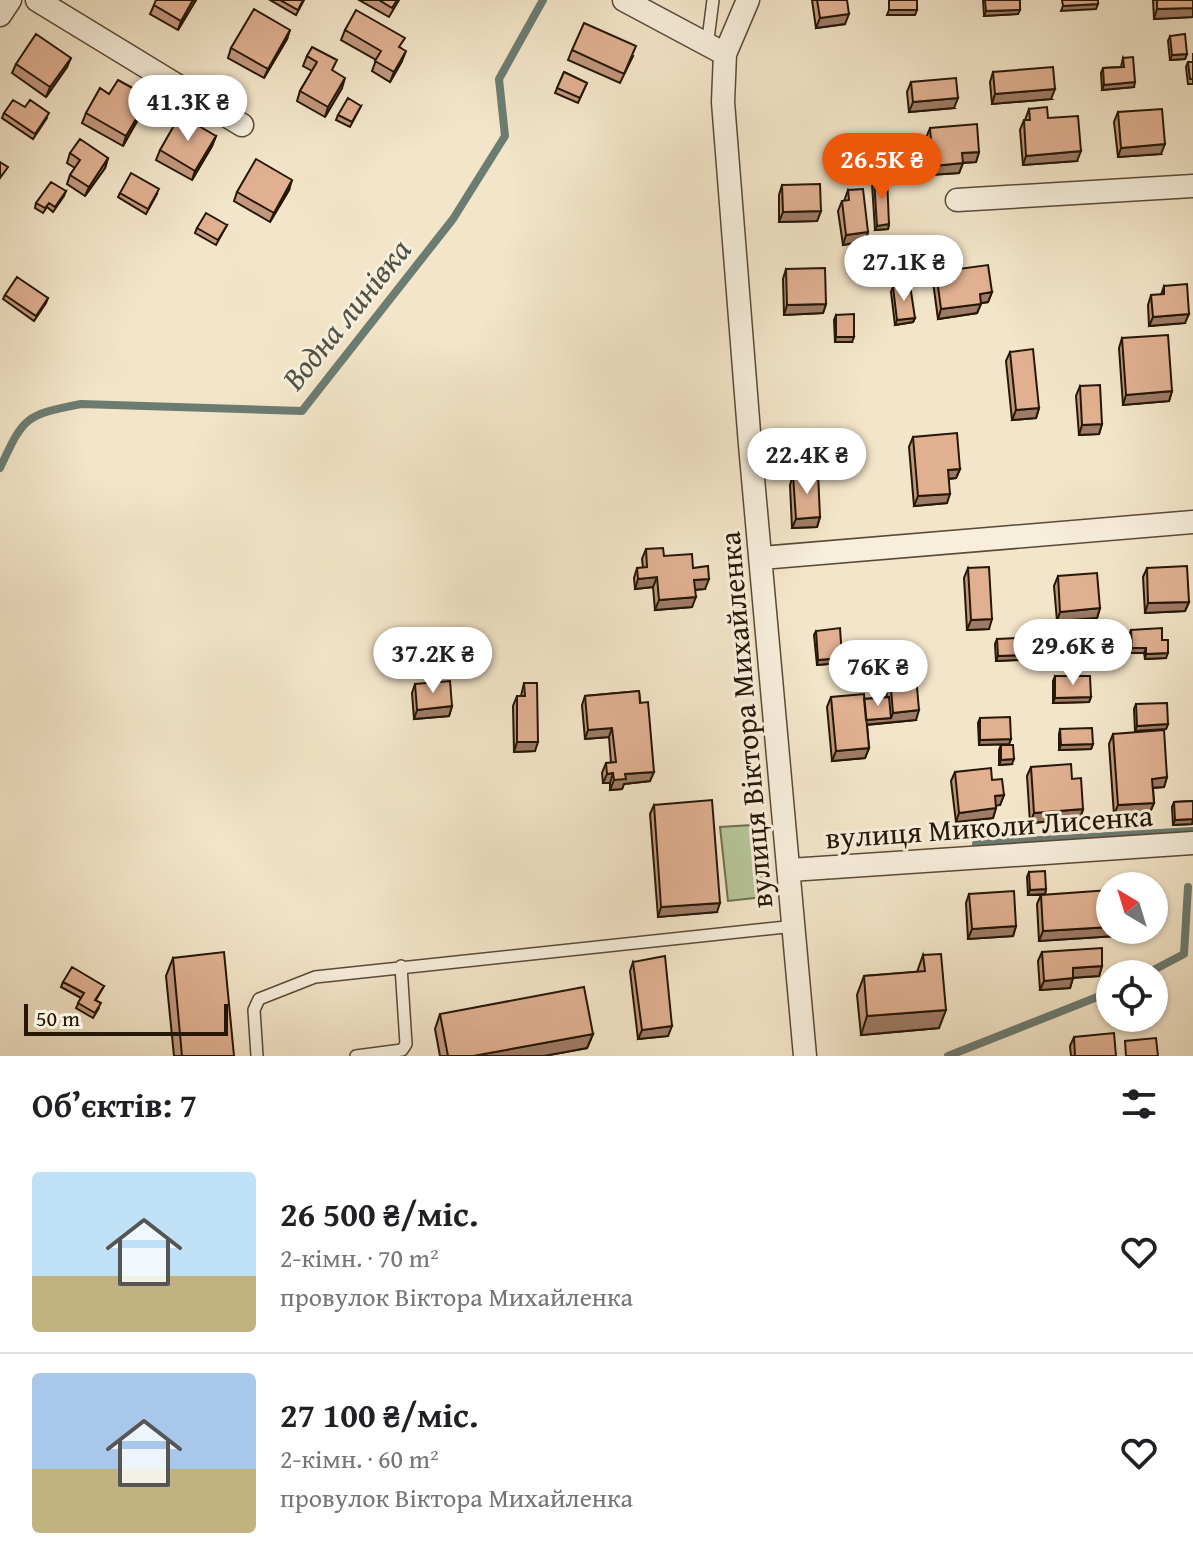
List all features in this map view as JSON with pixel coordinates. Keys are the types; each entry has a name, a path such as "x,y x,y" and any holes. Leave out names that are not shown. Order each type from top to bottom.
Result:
{"street":[{"path":"0,15 10,0"},
{"path":"37,0 242,125"},
{"path":"624,0 716,51"},
{"name":"вулиця Віктора Михайленка","path":"748,0 716,51 805,1056"},
{"path":"957,200 1193,186"},
{"path":"761,558 1193,522"},
{"name":"вулиця Миколи Лисенка","path":"790,870 1193,843"}],"lane":[{"path":"713,0 716,51"},
{"path":"257,1056 254,1010 262,996 315,977 795,926"},
{"path":"356,1056 394,1052 406,1044 401,966"}],"green space":[{"path":"752,825 761,829 765,897 728,901 720,827"}],"building":[{"path":"156,0 193,0 181,21 154,5"},
{"path":"280,0 303,0 298,10"},
{"path":"379,0 397,0 392,8"},
{"path":"817,0 847,0 849,14 820,18"},
{"path":"889,0 917,0 917,10 889,10"},
{"path":"985,0 1020,0 1020,10 986,11"},
{"path":"1062,0 1098,0 1098,4 1063,6"},
{"path":"1157,0 1193,0 1193,8 1157,9"},
{"path":"254,9 290,30 268,69 231,48"},
{"path":"356,10 405,38 399,47 406,51 394,72 375,61 381,51 345,30"},
{"path":"584,23 636,46 624,74 572,50"},
{"path":"36,34 71,58 50,87 16,64"},
{"path":"1185,34 1187,54 1172,55 1170,36"},
{"path":"312,47 337,60 332,70 345,78 328,107 300,91 317,62 307,56"},
{"path":"1133,57 1135,82 1104,85 1103,68 1124,67 1123,58"},
{"path":"1188,62 1193,62 1193,79 1190,79"},
{"path":"1053,67 1055,89 995,94 993,72"},
{"path":"564,72 587,83 580,98 557,88"},
{"path":"956,78 958,98 913,102 911,82"},
{"path":"118,80 149,97 126,136 86,113 100,88 109,94"},
{"path":"348,98 361,106 352,122 338,115"},
{"path":"13,100 25,107 30,100 49,113 35,134 4,113"},
{"path":"1047,107 1048,118 1078,116 1081,151 1026,156 1024,120 1030,120 1029,109"},
{"path":"1162,109 1165,144 1121,148 1118,112"},
{"path":"180,115 216,136 195,171 160,150"},
{"path":"977,124 979,152 962,153 963,163 933,166 930,128"},
{"path":"80,139 108,158 89,187 70,175 80,160 70,153"},
{"path":"256,159 292,180 274,213 237,192"},
{"path":"0,162 8,167 0,178"},
{"path":"131,173 159,189 148,209 120,193"},
{"path":"887,178 889,224 877,226 874,179"},
{"path":"51,182 66,191 55,207 49,203 45,208 36,203"},
{"path":"820,184 821,211 783,212 782,185"},
{"path":"863,189 868,232 846,235 842,201 849,200 848,190"},
{"path":"206,213 227,225 218,240 197,228"},
{"path":"988,265 992,292 980,294 981,304 941,309 936,272"},
{"path":"825,268 826,304 787,305 786,269"},
{"path":"17,277 48,298 36,316 5,295"},
{"path":"1187,284 1189,314 1153,317 1151,295 1164,294 1164,286"},
{"path":"910,285 915,318 897,320 893,287"},
{"path":"854,314 854,337 836,337 836,315"},
{"path":"1168,335 1172,391 1126,395 1122,338"},
{"path":"1033,349 1039,408 1016,410 1010,352"},
{"path":"1100,385 1102,424 1082,425 1080,386"},
{"path":"957,433 960,469 948,470 950,494 918,496 913,437"},
{"path":"818,473 820,517 796,519 793,475"},
{"path":"663,548 664,556 692,554 693,568 708,566 709,579 694,580 696,597 659,600 657,577 638,579 637,568 647,567 646,549"},
{"path":"1187,566 1189,602 1148,603 1147,568"},
{"path":"989,567 992,619 971,620 968,568"},
{"path":"1097,573 1100,608 1060,612 1058,576"},
{"path":"840,628 842,658 818,660 816,631"},
{"path":"1162,628 1162,640 1168,640 1168,653 1146,654 1146,648 1132,648 1131,630"},
{"path":"1020,638 1021,655 998,656 997,639"},
{"path":"887,658 888,675 855,678 854,660"},
{"path":"916,676 919,710 893,713 890,678"},
{"path":"1055,676 1090,676 1091,697 1055,698"},
{"path":"450,681 452,706 417,710 415,684"},
{"path":"524,683 537,683 538,742 517,742 517,696 525,696"},
{"path":"639,691 640,703 648,702 654,772 625,774 626,779 614,780 613,773 607,774 606,763 616,762 612,728 588,730 585,696"},
{"path":"864,694 869,748 836,751 831,697"},
{"path":"889,697 891,718 866,720 864,699"},
{"path":"1167,703 1168,724 1137,726 1136,704"},
{"path":"1010,717 1011,739 980,740 980,718"},
{"path":"1092,728 1093,744 1061,745 1060,729"},
{"path":"1164,730 1167,777 1152,779 1154,803 1118,805 1113,734"},
{"path":"1001,745 1013,745 1014,759 1001,760"},
{"path":"1071,764 1072,779 1081,778 1083,809 1034,813 1031,767"},
{"path":"991,768 992,780 1002,779 1004,795 995,796 996,808 959,813 955,772"},
{"path":"712,800 720,903 661,907 654,805"},
{"path":"1193,801 1193,819 1175,820 1174,802"},
{"path":"1045,871 1046,889 1030,890 1029,872"},
{"path":"1014,891 1016,926 972,929 969,894"},
{"path":"1096,891 1096,928 1043,931 1041,895"},
{"path":"1102,948 1102,960 1096,960 1096,966 1073,968 1073,978 1044,981 1042,952"},
{"path":"224,952 234,1056 182,1056 173,958"},
{"path":"941,954 946,1010 867,1016 864,976 925,971 923,955"},
{"path":"665,956 672,1026 642,1030 633,962"},
{"path":"72,967 104,986 95,1000 101,1003 95,1013 78,1003 84,993 63,982"},
{"path":"584,987 593,1034 473,1056 448,1056 440,1014"},
{"path":"1114,1033 1116,1056 1075,1056 1074,1037"},
{"path":"1156,1038 1158,1056 1126,1056 1125,1041"}],"waterway":[{"name":"Водна линівка","path":"0,468 15,438 28,421 48,411 81,404 302,411 453,219 505,136 499,79 543,0"},
{"path":"976,844 1193,831"},
{"name":"Водна линівка","path":"1168,962 1184,954 1188,887"},
{"name":"Водна линівка","path":"948,1056 1096,998"}]}
